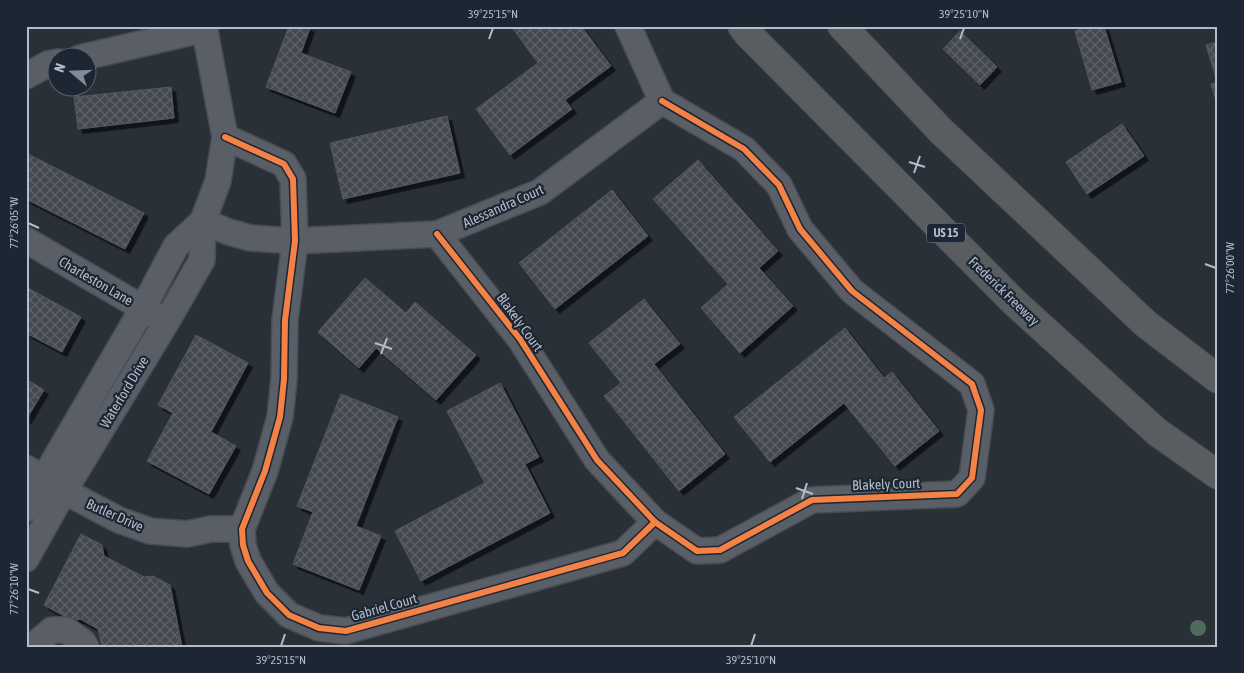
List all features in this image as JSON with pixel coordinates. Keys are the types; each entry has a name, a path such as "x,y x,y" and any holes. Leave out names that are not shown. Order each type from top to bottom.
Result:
{"highway":[{"name":"Frederick Freeway","path":"742,26 1014,302 1157,432 1218,474"},
{"path":"842,26 940,130 1146,324 1218,379"},
{"path":"1146,324 1218,370"},
{"path":"1157,432 1218,482"}],"street":[{"path":"628,26 662,101"},
{"path":"98,54 204,28"},
{"name":"Waterford Drive","path":"26,559 64,491 202,260 203,221 218,181 225,137 204,28"},
{"path":"26,76 48,64"},
{"name":"Alessandra Court","path":"203,221 226,231 250,238 295,241 437,234 540,192 662,101"},
{"name":"Blakely Court","path":"437,234 520,339 597,460 656,522 698,551 720,550 812,500 957,494 972,478 981,410 972,384 852,291 800,229 779,185 744,149 662,101"},
{"path":"225,137 284,164 293,179 295,241 285,320 284,379 280,417 265,471 242,529"},
{"name":"Waterford Drive","path":"26,509 35,473 143,308 176,246 203,221"},
{"name":"Charleston Lane","path":"26,240 167,321"},
{"name":"Butler Drive","path":"35,473 64,491 119,520 150,531 187,534 211,529 242,529"},
{"name":"Gabriel Court","path":"242,529 243,545 248,561 267,593 290,615 319,628 346,631 623,553 656,522"},
{"path":"37,647 40,640 52,630 66,630 84,642 86,647"}],"building":[{"path":"289,26 305,26 310,28 301,53 351,72 335,113 266,87"},
{"path":"511,26 581,26 611,66 565,100 572,109 510,155 476,109 538,63"},
{"path":"1091,26 1104,26 1121,82 1092,90 1075,31"},
{"path":"960,31 997,67 980,85 943,49"},
{"path":"1218,42 1218,107 1211,84 1217,82 1206,45"},
{"path":"171,87 174,118 78,129 74,98 98,98 98,95"},
{"path":"447,116 460,173 343,199 330,143"},
{"path":"1122,124 1144,156 1087,194 1066,162"},
{"path":"26,153 144,213 125,249 26,199"},
{"path":"698,160 778,251 759,268 793,306 740,353 701,308 728,284 653,199"},
{"path":"612,190 648,236 555,309 519,263"},
{"path":"365,278 406,313 415,302 476,355 436,400 376,348 359,368 318,332"},
{"path":"26,287 81,317 62,352 26,333"},
{"path":"644,299 680,344 654,364 725,454 679,491 604,396 621,383 589,343"},
{"path":"845,328 884,378 892,372 939,431 895,466 844,403 770,462 734,417"},
{"path":"196,335 248,363 211,432 236,446 209,494 147,461 173,413 158,405"},
{"path":"26,379 44,390 26,420"},
{"path":"500,383 539,457 525,464 550,513 421,581 395,531 485,483 447,411"},
{"path":"341,394 398,417 356,526 381,536 359,590 293,564 313,512 297,506"},
{"path":"81,534 102,545 104,556 144,577 153,576 170,585 182,647 102,647 98,629 80,619 73,621 44,605"}],"cycle path":[{"path":"437,234 520,339 597,460 655,522 697,551 720,550 812,500 957,494 972,478 981,410 972,384 852,291 800,229 779,185 744,149 662,101"},
{"path":"225,137 284,164 293,179 295,241 285,320 284,379 280,417 265,471 242,529 243,545 248,561 267,593 289,615 319,628 346,631 623,553 655,522"}]}
